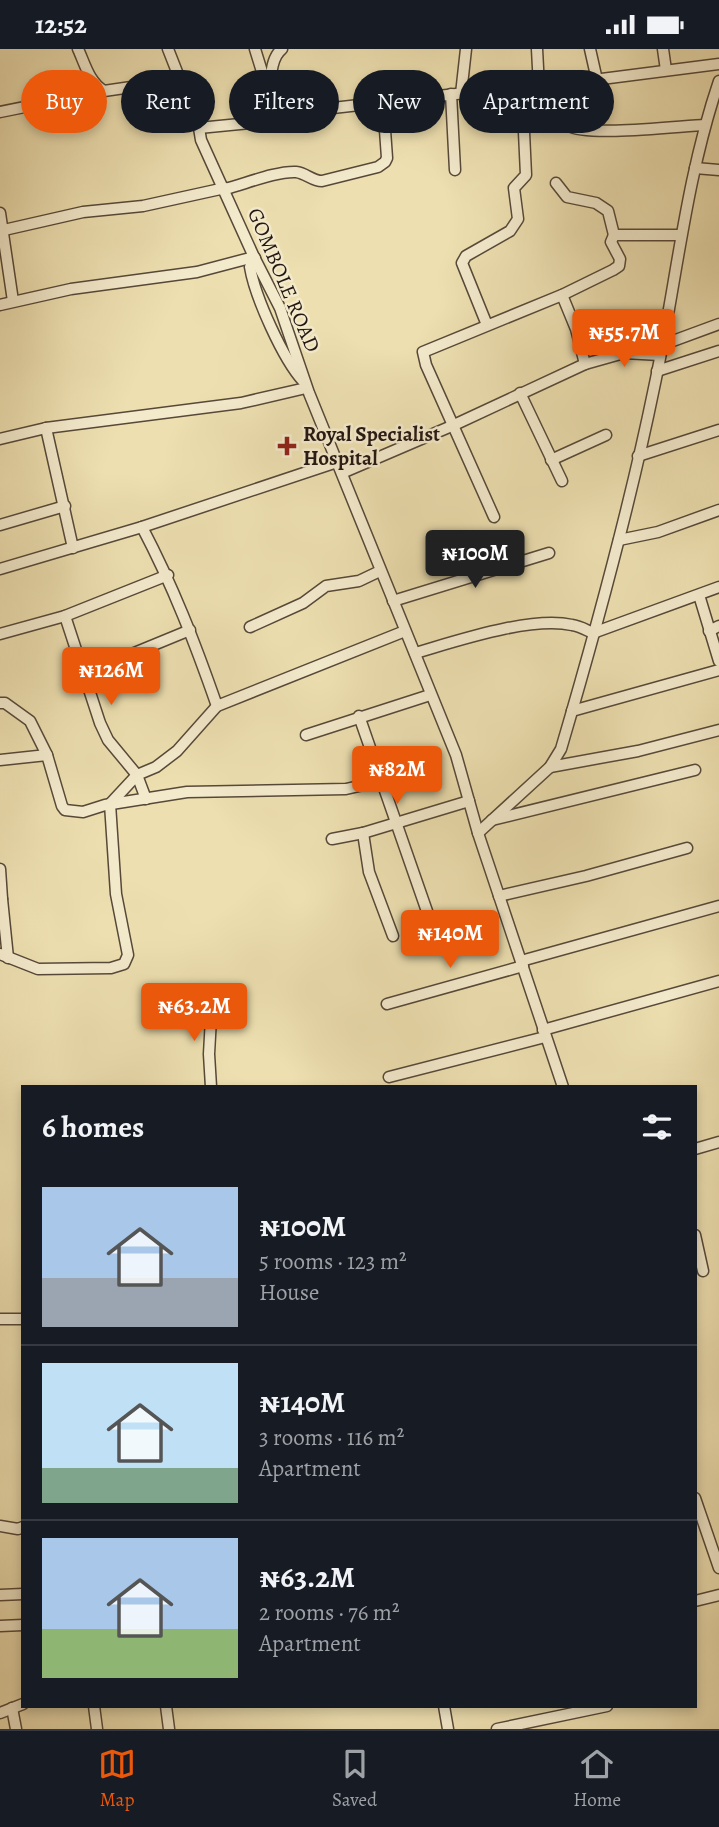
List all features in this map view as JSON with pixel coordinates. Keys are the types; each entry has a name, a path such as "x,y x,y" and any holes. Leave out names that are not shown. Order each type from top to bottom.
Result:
{"street":[{"path":"78,49 87,70"},
{"name":"GOMBOLE ROAD","path":"168,49 175,70"},
{"path":"255,49 261,70"},
{"path":"272,70 277,53 282,49"},
{"path":"455,170 456,94 466,49"},
{"path":"537,49 538,70"},
{"path":"590,49 595,70"},
{"path":"663,49 666,70"},
{"path":"614,78 719,64"},
{"path":"478,833 550,767 561,749 619,540 657,371 680,235 705,125 719,81"},
{"path":"445,95 459,94"},
{"path":"0,111 21,107"},
{"path":"614,130 705,125"},
{"name":"GOMBOLE ROAD","path":"200,133 254,258 280,308 306,386 456,755 478,833 562,1085"},
{"path":"4,230 83,212 144,207 288,172 298,172 316,181 322,181 378,167 387,158 385,133"},
{"path":"486,325 462,263 466,256 510,231 517,219 514,188 526,175 525,133"},
{"path":"695,168 719,170"},
{"path":"494,517 426,365 423,352 562,295 619,266 620,259 611,242 614,235 608,211 596,203 567,197 556,183"},
{"path":"0,213 13,301"},
{"path":"614,235 680,235"},
{"path":"0,306 71,289 197,272 254,258"},
{"path":"562,295 576,329 585,363"},
{"path":"342,473 454,425 585,363 624,353 661,350 719,324"},
{"path":"657,371 719,351"},
{"path":"0,439 46,428 241,403 306,386"},
{"path":"520,393 562,481"},
{"path":"46,428 73,548"},
{"path":"638,456 719,430"},
{"path":"551,460 606,435"},
{"path":"0,569 142,527 337,462"},
{"path":"0,525 65,506"},
{"path":"619,540 658,532 719,510"},
{"path":"142,527 167,575 217,706"},
{"path":"393,601 549,552"},
{"path":"250,627 303,603 326,586 359,581 380,571"},
{"path":"0,634 65,616 167,575"},
{"path":"415,653 541,623 576,625 593,633 719,587"},
{"path":"699,595 714,629 719,661"},
{"path":"65,616 108,740 137,775 146,799"},
{"path":"83,674 190,630"},
{"path":"0,869 4,956 38,969 111,968 126,961 128,955 116,894 110,804 137,775 156,767 173,755 217,706 405,631"},
{"path":"572,712 719,670"},
{"path":"306,735 430,695"},
{"path":"0,703 5,703 30,721 47,755 65,810 83,812 110,804 187,792 346,789 381,781"},
{"path":"359,716 429,917"},
{"path":"550,767 627,753 719,730"},
{"path":"0,760 47,755"},
{"path":"489,821 695,770"},
{"path":"332,839 363,834 470,801"},
{"path":"363,834 369,871 393,936"},
{"path":"499,896 586,876 687,848"},
{"path":"387,1004 719,907"},
{"path":"389,1077 719,981"},
{"path":"211,1085 209,1054 212,1000"},
{"path":"697,1148 719,1142"},
{"path":"697,1244 703,1271"},
{"path":"0,1319 21,1319"},
{"path":"697,1504 719,1568"},
{"path":"0,1526 21,1527"},
{"path":"0,1595 21,1594"},
{"path":"697,1600 719,1595"},
{"path":"0,1626 21,1625"},
{"path":"0,1713 21,1705"},
{"path":"12,1708 16,1729"},
{"path":"94,1708 97,1729"},
{"path":"166,1708 169,1729"},
{"path":"444,1708 448,1729"},
{"path":"497,1729 597,1708"}],"place":[{"name":"Royal Specialist Hospital","path":"287,446"}]}
